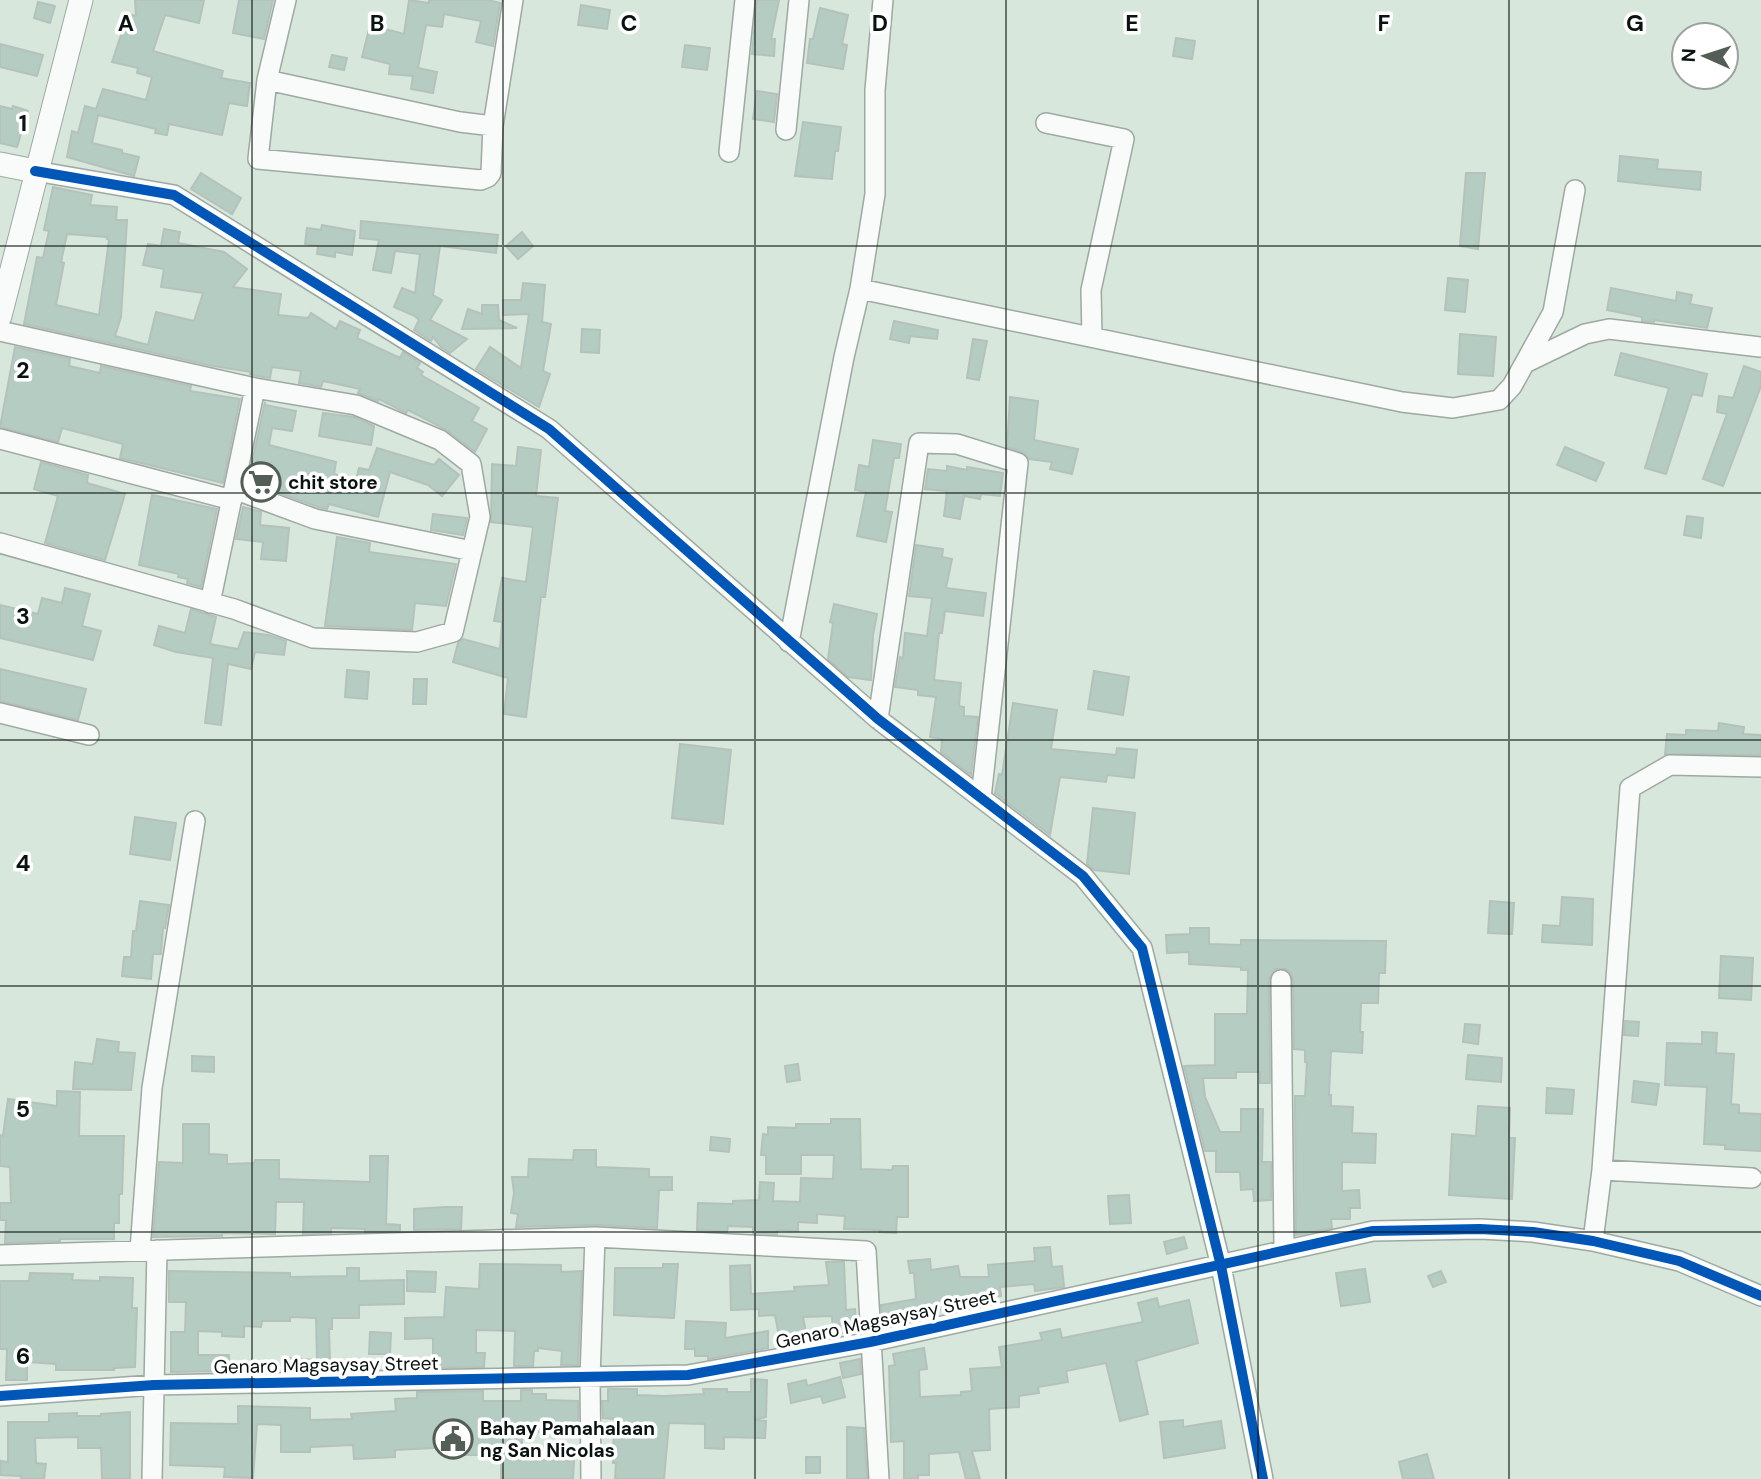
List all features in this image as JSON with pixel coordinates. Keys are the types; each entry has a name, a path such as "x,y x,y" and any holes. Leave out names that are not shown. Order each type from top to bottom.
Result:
{"main road":[{"path":"0,316 75,1"},
{"path":"0,164 36,170"}],"street":[{"path":"286,0 267,80 258,159 481,180 491,173 493,127 513,0"},
{"path":"729,152 745,0"},
{"path":"786,130 799,0"},
{"path":"789,642 860,289 875,194 875,90 883,0"},
{"path":"267,80 493,127"},
{"path":"1046,123 1124,139 1091,290 1092,336"},
{"path":"36,170 174,195 550,429 878,719 1083,876 1142,947 1221,1266 1263,1479"},
{"path":"860,289 1402,402 1453,408 1499,400 1512,386 1525,363 1553,312 1575,190"},
{"path":"1525,363 1585,334 1609,329 1760,347"},
{"path":"0,331 255,388 356,405 440,440 471,464 480,517 453,632 417,642 313,638 210,603 0,543"},
{"path":"210,603 255,388"},
{"path":"0,439 233,494 315,519 472,551"},
{"path":"878,719 919,443 957,444 1018,463 981,798"},
{"path":"0,713 89,734"},
{"path":"1594,1241 1602,1170 1605,1098 1618,968 1630,788 1670,765 1761,766"},
{"path":"152,1479 154,1385 149,1250 152,1088 195,821"},
{"path":"1281,980 1284,1250"},
{"path":"1602,1170 1752,1178"},
{"name":"Genaro Magsaysay Street","path":"0,1396 154,1385 688,1376 870,1342 1373,1231 1480,1229 1533,1232 1594,1241 1679,1261 1761,1296"},
{"path":"591,1479 590,1378 595,1237"},
{"path":"0,1255 595,1237 866,1251 879,1479"}],"building":[{"path":"135,0 204,0 199,23 165,15 153,51 223,71 221,78 250,83 247,106 229,103 222,135 169,124 167,135 155,133 156,129 98,115 92,143 139,157 134,176 67,157 72,131 78,133 85,106 96,109 103,89 146,100 152,77 137,73 138,68 112,62 128,14 136,16"},
{"path":"239,0 273,0 264,39 233,33"},
{"path":"409,0 429,3 429,0 488,0 500,3 493,46 476,42 481,21 444,14 442,27 426,25 418,68 437,72 433,93 411,89 413,76 389,74 390,64 362,57 370,25 404,34"},
{"path":"757,0 779,0 771,39 775,39 774,56 752,54"},
{"path":"38,2 55,6 50,23 34,18"},
{"path":"581,5 610,10 607,29 578,25"},
{"path":"820,8 848,15 842,44 847,45 843,69 807,63 810,39 813,39"},
{"path":"1176,38 1195,41 1192,59 1173,56"},
{"path":"0,44 43,55 37,76 0,67"},
{"path":"685,45 710,48 707,70 682,67"},
{"path":"332,55 347,58 344,70 329,67"},
{"path":"757,91 777,94 774,122 753,119"},
{"path":"0,106 12,109 13,106 28,111 17,147 0,143"},
{"path":"803,122 841,127 832,179 795,176"},
{"path":"1620,156 1658,160 1657,169 1701,172 1700,190 1618,181"},
{"path":"201,173 241,198 232,214 191,189"},
{"path":"1466,173 1485,173 1478,249 1460,246"},
{"path":"53,187 92,195 90,205 117,207 116,220 127,220 121,317 115,336 148,345 156,312 194,321 203,293 161,287 164,269 143,265 148,244 161,246 164,229 180,232 178,243 224,252 247,269 233,287 281,294 278,315 308,318 311,313 336,329 340,321 360,330 357,338 400,358 403,352 420,363 417,368 423,372 421,375 479,408 472,421 487,429 475,452 445,429 408,410 406,413 379,399 378,401 358,393 360,389 323,381 321,387 299,383 301,371 272,367 270,378 257,376 250,374 251,372 24,324 37,257 43,258 49,231 44,230","holes":["67,234 107,237 109,240 99,315 56,305"]},
{"path":"361,221 498,235 496,253 440,246 433,295 442,300 430,320 467,339 450,353 433,337 431,341 414,330 419,320 415,316 394,307 402,288 415,293 420,254 395,251 391,273 373,270 379,240 360,238"},
{"path":"322,225 355,231 352,255 335,252 335,257 317,254 318,246 305,244 307,228 321,230"},
{"path":"522,232 533,246 518,259 506,246"},
{"path":"1448,278 1468,280 1465,312 1445,310"},
{"path":"523,283 545,285 542,322 551,324 543,371 550,374 539,407 476,369 490,347 521,368 529,314 503,315 503,300 521,300"},
{"path":"1611,288 1676,301 1677,292 1692,295 1690,304 1712,308 1707,328 1654,320 1642,321 1642,317 1607,310"},
{"path":"482,305 498,305 499,320 517,328 462,329 468,309 482,314"},
{"path":"894,321 938,330 937,339 910,336 909,343 890,339"},
{"path":"582,329 600,330 599,353 581,352"},
{"path":"1460,334 1496,337 1493,376 1458,374"},
{"path":"973,339 987,341 979,380 967,378"},
{"path":"15,347 70,359 69,366 100,373 101,366 191,386 190,391 240,399 223,483 120,458 123,444 62,428 58,442 0,427"},
{"path":"1621,353 1707,374 1702,396 1692,394 1666,474 1645,468 1669,388 1615,375"},
{"path":"1744,366 1761,372 1761,386 1723,486 1703,479 1727,414 1717,412 1719,396 1733,398"},
{"path":"1010,397 1038,401 1034,440 1078,449 1072,474 1050,469 1052,462 1029,459 1022,452 1007,447"},
{"path":"265,402 265,405 296,411 292,431 272,428 269,445 336,462 334,474 356,480 359,468 369,470 377,448 434,465 439,459 459,475 442,496 428,485 390,472 378,517 329,504 327,509 318,507 274,491 274,487 248,481"},
{"path":"323,413 354,417 374,426 371,445 319,436"},
{"path":"873,440 901,444 899,458 894,458 885,511 892,512 886,542 857,536 866,492 855,490 859,465 869,467"},
{"path":"518,447 541,450 536,496 558,498 545,597 541,597 526,717 504,714 508,678 453,662 458,643 463,639 500,649 502,622 494,621 502,578 526,582 533,527 491,522 492,464 516,466"},
{"path":"1565,447 1604,463 1596,481 1557,465"},
{"path":"41,462 88,475 87,483 125,494 105,560 45,543 58,496 34,489"},
{"path":"947,466 1003,473 1000,496 981,494 980,499 964,496 960,519 944,516 947,491 925,489 928,469 947,471"},
{"path":"152,495 217,509 201,587 187,583 188,579 178,577 179,574 139,565"},
{"path":"243,507 261,512 260,525 289,528 286,561 261,559 263,542 236,539"},
{"path":"433,514 467,518 463,535 431,530"},
{"path":"1687,516 1703,518 1701,538 1684,535"},
{"path":"337,537 370,543 369,552 456,564 446,606 415,603 412,630 325,626"},
{"path":"916,545 943,549 942,557 952,559 946,588 986,593 983,616 945,611 942,633 939,633 934,680 961,683 959,706 964,707 964,716 978,717 971,775 941,752 942,739 930,737 936,697 918,695 918,690 895,687 900,657 903,658 905,633 927,636 932,598 909,596"},
{"path":"65,588 90,594 82,626 101,631 93,660 0,638 0,605 38,614 42,598 62,603"},
{"path":"834,604 877,614 871,680 848,677 828,659"},
{"path":"191,609 216,617 210,644 238,649 244,632 286,641 284,655 255,652 251,669 228,664 221,725 205,723 213,658 176,652 154,645 159,626 185,633"},
{"path":"0,669 86,689 78,720 0,701"},
{"path":"347,670 369,672 367,699 345,697"},
{"path":"1094,671 1129,677 1123,715 1088,709"},
{"path":"414,679 427,679 426,704 413,704"},
{"path":"1013,703 1057,710 1051,749 1116,755 1117,748 1137,750 1134,778 1107,775 1106,782 1060,777 1050,835 995,793 999,774 1002,775"},
{"path":"1719,723 1744,727 1743,734 1761,735 1761,755 1665,754 1667,734 1686,735 1686,730 1718,731"},
{"path":"680,744 731,750 723,824 672,818"},
{"path":"1093,808 1135,813 1129,874 1094,870 1087,864"},
{"path":"135,817 176,823 170,860 130,854"},
{"path":"1562,897 1593,899 1592,945 1542,942 1543,925 1560,926"},
{"path":"140,901 169,905 163,928 161,954 153,954 151,979 122,976 124,957 131,957 133,931 136,931"},
{"path":"1490,901 1514,903 1512,934 1488,933"},
{"path":"1190,928 1209,928 1209,944 1241,945 1241,940 1386,941 1385,973 1379,973 1378,1003 1361,1003 1362,1053 1331,1051 1331,1106 1353,1107 1352,1133 1376,1134 1375,1163 1342,1162 1342,1191 1359,1190 1360,1208 1350,1208 1350,1219 1331,1219 1332,1228 1296,1235 1295,1096 1305,1096 1307,1062 1305,1050 1294,1049 1293,980 1286,969 1275,969 1269,979 1270,1083 1260,1083 1260,1072 1236,1072 1236,1078 1203,1078 1205,1097 1220,1132 1241,1132 1241,1109 1263,1109 1262,1162 1271,1162 1271,1200 1254,1201 1253,1189 1241,1190 1240,1172 1216,1172 1216,1151 1205,1151 1184,1066 1215,1065 1215,1014 1247,1014 1248,970 1241,970 1241,967 1189,964 1189,952 1167,953 1166,935 1190,934"},
{"path":"1721,956 1753,958 1751,1000 1719,998"},
{"path":"1625,1021 1639,1022 1638,1036 1624,1035"},
{"path":"1465,1024 1480,1025 1478,1044 1463,1042"},
{"path":"1702,1032 1717,1033 1716,1053 1734,1054 1731,1104 1739,1105 1739,1113 1761,1114 1761,1151 1725,1149 1725,1145 1704,1144 1707,1087 1665,1085 1667,1043 1702,1044"},
{"path":"97,1039 119,1042 118,1052 135,1053 131,1090 73,1089 75,1062 93,1064"},
{"path":"1468,1055 1502,1058 1501,1082 1466,1079"},
{"path":"192,1056 214,1057 214,1072 192,1071"},
{"path":"798,1064 800,1080 787,1082 785,1066"},
{"path":"1634,1081 1659,1084 1656,1105 1632,1102"},
{"path":"1547,1088 1574,1090 1572,1114 1546,1113"},
{"path":"57,1091 80,1092 79,1136 124,1136 122,1194 119,1194 119,1223 114,1223 114,1239 5,1243 6,1220 0,1220 0,1203 11,1203 10,1167 0,1166 0,1135 3,1136 8,1099 57,1106"},
{"path":"1478,1106 1510,1108 1509,1138 1515,1138 1512,1199 1449,1195 1452,1134 1476,1136"},
{"path":"831,1119 860,1119 861,1169 892,1170 893,1166 908,1166 908,1217 897,1217 896,1233 844,1229 845,1216 817,1214 817,1223 798,1222 798,1231 777,1230 777,1234 753,1233 753,1227 728,1226 727,1232 697,1230 698,1203 733,1204 733,1201 759,1200 760,1182 774,1183 773,1201 800,1202 801,1178 833,1179 834,1155 801,1155 801,1174 766,1174 766,1155 761,1155 763,1134 768,1135 768,1127 796,1128 796,1124 831,1124"},
{"path":"183,1124 209,1124 209,1154 227,1155 227,1164 279,1160 279,1179 370,1182 370,1156 388,1156 386,1224 400,1225 400,1231 365,1232 365,1229 331,1228 331,1233 303,1234 304,1202 276,1202 275,1234 222,1233 222,1236 153,1237 159,1162 183,1163"},
{"path":"711,1137 730,1139 729,1152 710,1150"},
{"path":"574,1150 596,1150 596,1167 649,1169 649,1177 672,1177 672,1190 659,1190 657,1228 596,1225 516,1227 518,1214 511,1213 514,1193 512,1177 528,1177 529,1159 573,1160"},
{"path":"1129,1195 1131,1223 1110,1224 1108,1196"},
{"path":"462,1207 461,1229 414,1230 414,1209"},
{"path":"1184,1237 1187,1248 1167,1254 1164,1242"},
{"path":"1050,1247 1052,1267 1062,1266 1064,1287 1035,1291 1034,1284 1000,1287 1001,1296 963,1297 965,1305 939,1312 917,1313 918,1319 883,1327 881,1305 916,1299 914,1273 910,1273 908,1261 930,1259 931,1270 958,1266 960,1277 989,1277 988,1265 1035,1261 1034,1248"},
{"path":"826,1262 844,1262 846,1310 855,1309 857,1332 833,1334 832,1316 803,1317 807,1338 780,1342 775,1315 759,1316 759,1309 731,1310 730,1266 750,1265 751,1294 829,1285"},
{"path":"480,1264 561,1265 561,1272 582,1271 578,1365 561,1365 562,1351 538,1348 538,1351 534,1351 533,1366 514,1366 515,1331 476,1330 476,1353 485,1353 484,1367 418,1368 418,1364 433,1364 433,1338 405,1339 405,1318 444,1317 446,1287 479,1289"},
{"path":"663,1264 678,1264 674,1318 614,1315 615,1268 663,1268"},
{"path":"347,1268 359,1268 359,1281 404,1280 404,1304 359,1305 359,1318 332,1318 332,1329 329,1329 332,1369 289,1370 290,1358 317,1360 316,1318 290,1317 290,1321 262,1321 261,1327 244,1326 244,1337 222,1336 222,1332 198,1331 198,1355 229,1355 229,1371 171,1372 171,1332 185,1332 186,1302 169,1302 169,1271 290,1273 290,1277 347,1276"},
{"path":"1365,1269 1370,1302 1341,1306 1336,1273"},
{"path":"407,1271 436,1272 435,1292 407,1291"},
{"path":"1441,1271 1446,1282 1433,1287 1428,1276"},
{"path":"30,1273 73,1274 72,1280 133,1278 132,1308 137,1308 135,1367 114,1370 56,1370 56,1364 27,1362 27,1380 6,1380 7,1349 0,1349 0,1281 29,1281"},
{"path":"1157,1298 1159,1307 1189,1300 1198,1343 1136,1361 1148,1414 1120,1421 1106,1363 1066,1371 1068,1382 1038,1387 1039,1393 1019,1396 1019,1407 989,1409 990,1450 972,1451 980,1479 966,1479 959,1452 929,1454 929,1475 918,1475 918,1479 904,1479 904,1441 891,1442 889,1366 895,1365 893,1354 924,1348 927,1369 919,1370 920,1397 961,1395 961,1392 972,1391 970,1369 1002,1367 999,1347 1042,1340 1040,1333 1060,1329 1062,1338 1143,1322 1138,1303"},
{"path":"686,1321 726,1323 725,1338 768,1331 768,1348 708,1359 708,1356 695,1356 695,1349 685,1349"},
{"path":"370,1332 391,1333 390,1354 369,1354"},
{"path":"860,1359 861,1374 843,1378 840,1363"},
{"path":"840,1377 845,1397 823,1403 821,1396 791,1403 788,1384 806,1380 807,1386"},
{"path":"751,1379 767,1380 766,1417 754,1420 766,1421 765,1438 724,1437 724,1449 705,1448 705,1424 669,1423 664,1479 615,1479 614,1419 603,1418 602,1401 608,1401 608,1389 637,1389 637,1395 664,1396 704,1394 703,1389 751,1392"},
{"path":"521,1390 532,1390 532,1394 546,1394 546,1400 578,1401 578,1431 522,1432 522,1459 574,1461 573,1479 501,1479 501,1455 453,1455 453,1447 395,1450 395,1457 354,1459 353,1445 310,1447 310,1452 281,1452 281,1425 257,1424 253,1478 224,1477 225,1467 170,1465 171,1423 238,1424 238,1406 310,1408 310,1420 352,1419 351,1414 396,1411 395,1399 417,1398 417,1392 483,1391 483,1401 521,1401"},
{"path":"130,1412 130,1479 102,1479 101,1448 78,1448 78,1437 35,1438 36,1463 46,1464 44,1479 0,1475 1,1461 8,1462 8,1422 49,1422 49,1414 101,1416"},
{"path":"1183,1420 1183,1427 1221,1421 1225,1448 1164,1458 1160,1422"},
{"path":"847,1427 864,1428 867,1479 847,1479"},
{"path":"1427,1454 1434,1479 1403,1479 1399,1462"},
{"path":"806,1457 820,1457 820,1473 806,1473"}],"cycle path":[{"path":"35,171 174,195 549,429 878,719 1083,876 1142,948 1221,1266 1263,1479"},
{"path":"0,1396 154,1385 688,1375 870,1342 1373,1231 1480,1229 1533,1232 1593,1241 1679,1261 1761,1296"}],"place":[{"name":"chit store","path":"261,482"},
{"name":"Bahay Pamahalaan ng San Nicolas","path":"453,1439"}]}
